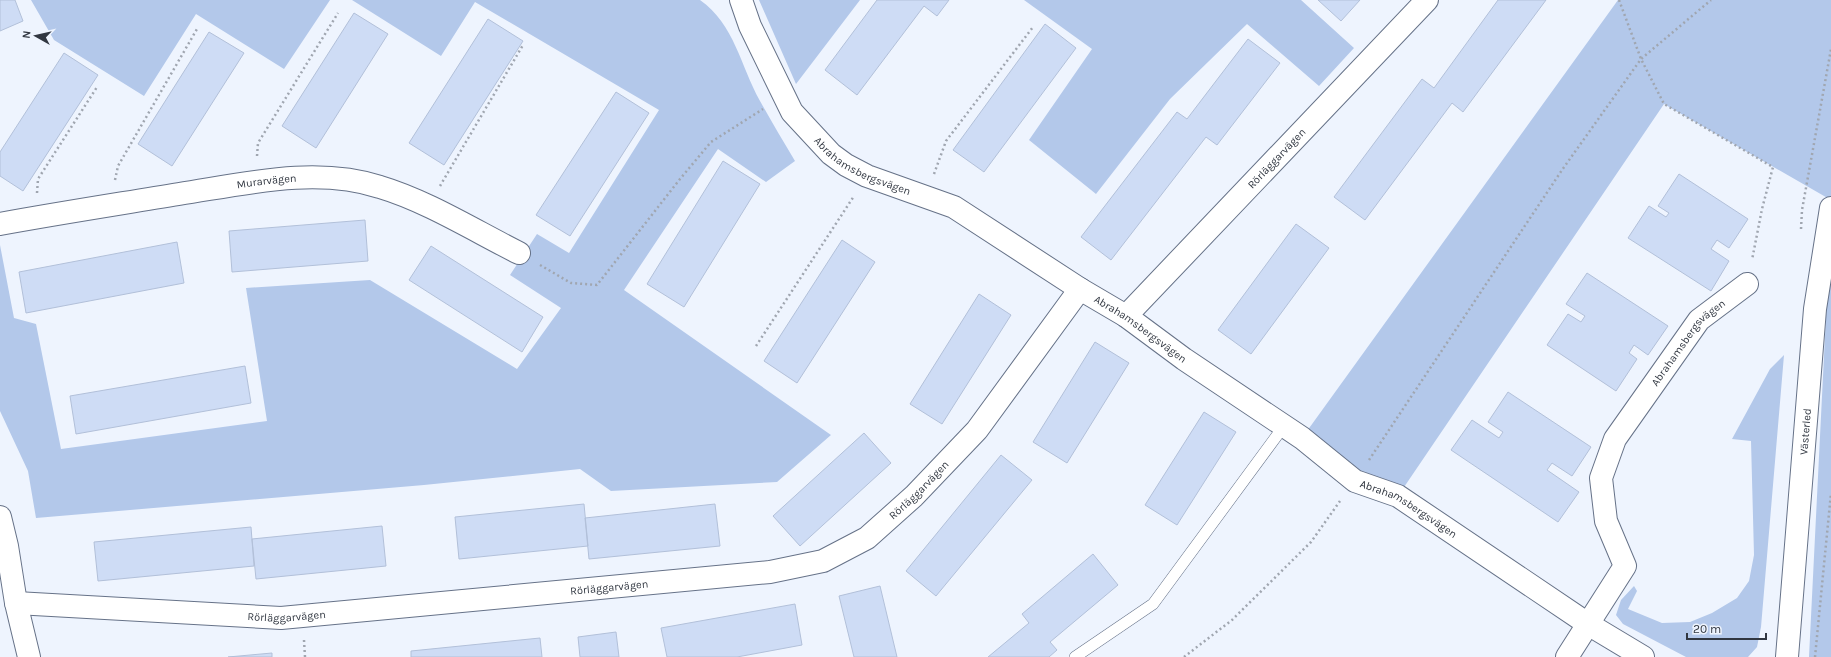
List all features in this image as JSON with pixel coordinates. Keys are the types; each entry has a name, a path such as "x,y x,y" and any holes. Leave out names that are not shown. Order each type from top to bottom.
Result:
{"street":[{"name":"Abrahamsbergsvägen","path":"741,0 750,26 792,112 831,154 846,165 867,176 954,207 1080,289 1126,316 1184,359 1284,426 1355,481 1398,496 1588,624 1643,657"},
{"name":"Rörläggarvägen","path":"1126,316 1427,0"},
{"name":"Murarvägen","path":"0,224 114,204 256,183 295,178 340,179 380,186 428,207 519,254"},
{"name":"Västerled","path":"1787,657 1815,309 1831,208"},
{"name":"Abrahamsbergsvägen","path":"1588,624 1625,566 1606,521 1601,478 1615,439 1699,320 1747,284"},
{"name":"Rörläggarvägen","path":"8,603 281,618 762,572 814,564 823,561 867,538 914,496 977,430 1080,289"},
{"path":"0,517 7,546 8,603 29,657"},
{"path":"1567,657 1588,624"}],"lane":[{"path":"1075,657 1153,604 1284,426"}],"path":[{"path":"1620,0 1641,59 1664,104 1773,167 1762,209 1747,284"},
{"path":"1184,657 1232,620 1311,542 1355,481 1562,170 1641,59 1711,0"},
{"path":"256,183 258,143 338,14"},
{"path":"929,198 936,168 946,141 1033,27"},
{"path":"114,204 113,190 118,166 197,29"},
{"path":"428,207 523,45"},
{"path":"34,218 38,178 97,87"},
{"path":"519,254 571,283 598,285 711,142 784,96"},
{"path":"756,346 867,176"},
{"path":"1815,657 1831,493"}],"shaded area":[{"path":"31,0 330,0 284,69 196,14 144,96 54,40"},
{"path":"352,0 700,0 712,10 729,33 760,101 795,161 766,182 718,149 624,290 831,435 777,482 611,491 580,469 424,485 36,518 28,471 0,411 0,245 14,318 36,324 61,449 267,421 246,288 370,280 517,369 561,308 510,275 537,234 569,253 659,110 475,2 441,56"},
{"path":"759,0 860,0 796,84"},
{"path":"1024,0 1301,0 1354,48 1319,86 1247,24 1170,99 1096,194 1029,140 1092,49"},
{"path":"1618,0 1831,0 1831,200 1664,104 1398,496 1302,438"},
{"path":"1831,275 1831,657 1809,657 1827,296"},
{"path":"1784,355 1761,627 1757,647 1748,657 1686,657 1623,624 1616,615 1621,600 1634,586 1637,591 1628,609 1662,623 1690,622 1712,613 1737,598 1749,581 1754,555 1751,441 1732,439 1770,369"}],"building":[{"path":"0,0 15,0 23,21 0,31"},
{"path":"877,0 949,0 937,16 924,6 857,95 825,70"},
{"path":"1318,0 1360,0 1341,21"},
{"path":"1498,0 1546,0 1463,112 1452,103 1365,220 1334,197 1422,79 1434,88"},
{"path":"354,13 388,34 316,148 282,126"},
{"path":"488,19 523,41 444,165 409,143"},
{"path":"1045,24 1076,48 984,172 953,150"},
{"path":"209,32 244,53 172,166 138,144"},
{"path":"1248,39 1280,63 1217,145 1206,137 1111,260 1081,237 1177,112 1187,119"},
{"path":"64,53 98,75 23,191 0,176 0,152"},
{"path":"616,92 649,113 570,236 536,215"},
{"path":"723,161 760,184 684,307 647,284"},
{"path":"1679,174 1748,219 1729,248 1717,240 1711,249 1729,261 1711,291 1628,238 1649,206 1666,217 1669,213 1658,206"},
{"path":"365,220 368,261 232,272 229,231"},
{"path":"1296,224 1329,248 1251,354 1218,330"},
{"path":"842,240 875,262 797,383 764,361"},
{"path":"177,242 184,283 26,313 19,272"},
{"path":"431,246 543,317 522,352 409,280"},
{"path":"1587,273 1668,326 1648,355 1634,345 1629,353 1637,359 1616,391 1547,345 1568,314 1581,322 1585,316 1566,304"},
{"path":"979,294 1011,315 942,424 910,404"},
{"path":"1095,342 1129,363 1067,463 1033,442"},
{"path":"245,366 251,403 76,434 70,396"},
{"path":"1508,392 1591,447 1572,476 1552,463 1547,470 1579,492 1558,522 1451,450 1472,420 1499,438 1503,432 1488,422"},
{"path":"1204,412 1236,432 1177,525 1145,505"},
{"path":"864,433 891,463 800,546 773,516"},
{"path":"1001,455 1032,480 936,596 906,571"},
{"path":"584,504 588,546 459,559 455,517"},
{"path":"715,504 720,546 589,559 585,518"},
{"path":"382,526 386,566 256,579 252,539"},
{"path":"251,527 254,566 98,581 94,542"},
{"path":"1093,554 1118,585 1050,642 1057,650 1049,657 988,657 1029,623 1022,614"},
{"path":"880,586 897,657 854,657 839,596"},
{"path":"795,604 802,645 737,657 667,657 661,628"},
{"path":"616,632 619,657 580,657 578,637"},
{"path":"540,638 542,657 411,657 411,651"},
{"path":"272,653 272,657 228,657"}]}
